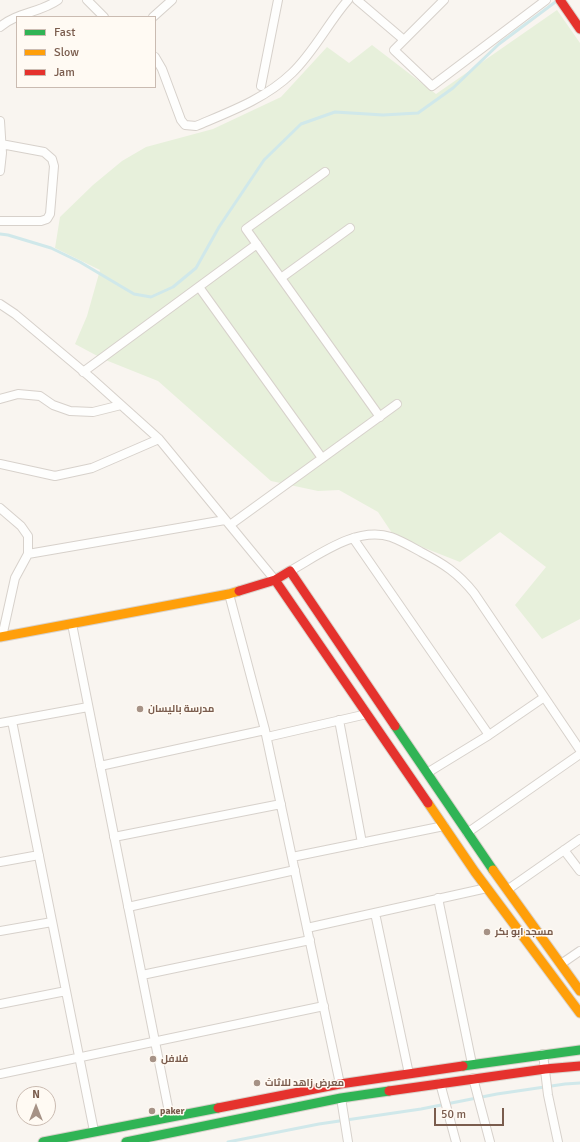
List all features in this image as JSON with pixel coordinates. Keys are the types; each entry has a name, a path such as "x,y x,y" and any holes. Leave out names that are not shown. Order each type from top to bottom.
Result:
{"street":[{"path":"17,16 40,10 58,0"},
{"path":"87,0 103,16"},
{"path":"154,16 172,0"},
{"path":"261,86 278,0"},
{"path":"156,59 162,69 181,120 186,125 196,126 265,94 279,85 305,58 348,0"},
{"path":"357,0 404,40"},
{"path":"444,0 394,50 432,86 546,0"},
{"path":"562,2 580,29"},
{"path":"0,27 16,16"},
{"path":"0,121 0,171"},
{"path":"0,221 42,221 47,219 51,210 54,166 52,159 44,152 1,144"},
{"path":"325,172 246,229 380,417"},
{"path":"281,278 350,228"},
{"path":"83,372 257,244"},
{"path":"199,286 322,458"},
{"path":"0,304 15,314 159,438 275,580 475,872 580,1013"},
{"path":"0,399 18,394 40,396 53,406 70,411 93,412 121,405"},
{"path":"28,554 228,523 397,404"},
{"path":"0,464 55,476 92,468 159,438"},
{"path":"0,508 21,526 28,536 28,554 15,578 1,637 229,594 275,580 341,543 353,538 376,534 392,538 425,554 463,579 580,750"},
{"path":"353,538 489,735"},
{"path":"290,571 467,833 580,991"},
{"path":"229,594 266,733 340,1084"},
{"path":"72,624 170,1117"},
{"path":"427,773 489,735 544,698"},
{"path":"0,723 88,707"},
{"path":"100,766 367,714"},
{"path":"339,720 362,843"},
{"path":"12,721 94,1131"},
{"path":"394,753 407,744"},
{"path":"467,833 580,754"},
{"path":"114,837 281,804"},
{"path":"292,857 444,826"},
{"path":"507,890 580,839"},
{"path":"564,850 580,871"},
{"path":"0,862 39,855"},
{"path":"475,872 488,863"},
{"path":"128,907 295,870"},
{"path":"307,928 487,888"},
{"path":"438,898 472,1064"},
{"path":"375,913 409,1074"},
{"path":"0,931 52,922"},
{"path":"142,975 310,940"},
{"path":"538,956 549,948"},
{"path":"561,964 580,951"},
{"path":"0,1004 66,991"},
{"path":"0,1074 324,1006"},
{"path":"43,1142 340,1084 472,1064 580,1050"},
{"path":"543,1054 548,1095 558,1142"},
{"path":"126,1142 341,1098 440,1082 580,1066"},
{"path":"473,1078 490,1142"},
{"path":"440,1082 456,1142"},
{"path":"270,1098 274,1112"},
{"path":"341,1098 348,1142"}],"green space":[{"path":"557,10 580,43 580,619 542,639 515,605 546,567 500,532 460,562 394,536 378,512 339,490 318,491 271,481 158,381 103,359 75,344 87,316 100,270 55,248 60,217 93,185 122,161 146,147 213,129 281,97 327,47 349,63 372,45 436,94"}],"waterway":[{"path":"0,234 51,248 80,262 134,294 151,297 173,287 196,268 219,227 264,160 301,124 335,112 383,115 418,113 453,88 499,44 558,0"},
{"path":"228,1142 319,1124 421,1109 497,1094 580,1083"}],"traffic: fast":[{"path":"395,726 493,870"},
{"path":"463,1066 580,1050"},
{"path":"126,1142 341,1098 389,1091"},
{"path":"43,1142 218,1108"}],"traffic: slow":[{"path":"0,637 239,591"},
{"path":"428,803 475,872 580,1013"},
{"path":"493,870 580,991"}],"traffic: jam":[{"path":"560,0 580,29"},
{"path":"239,591 275,580 290,571 395,726"},
{"path":"275,580 428,803"},
{"path":"218,1108 340,1084 463,1066"},
{"path":"389,1091 545,1069 580,1066"}],"place":[{"name":"مدرسة بالیسان","path":"140,709"},
{"name":"مسجد ابو بكر","path":"487,932"},
{"name":"فلافل","path":"153,1059"},
{"name":"معرض زاهد للاثاث","path":"257,1083"},
{"name":"paker","path":"152,1111"}]}
